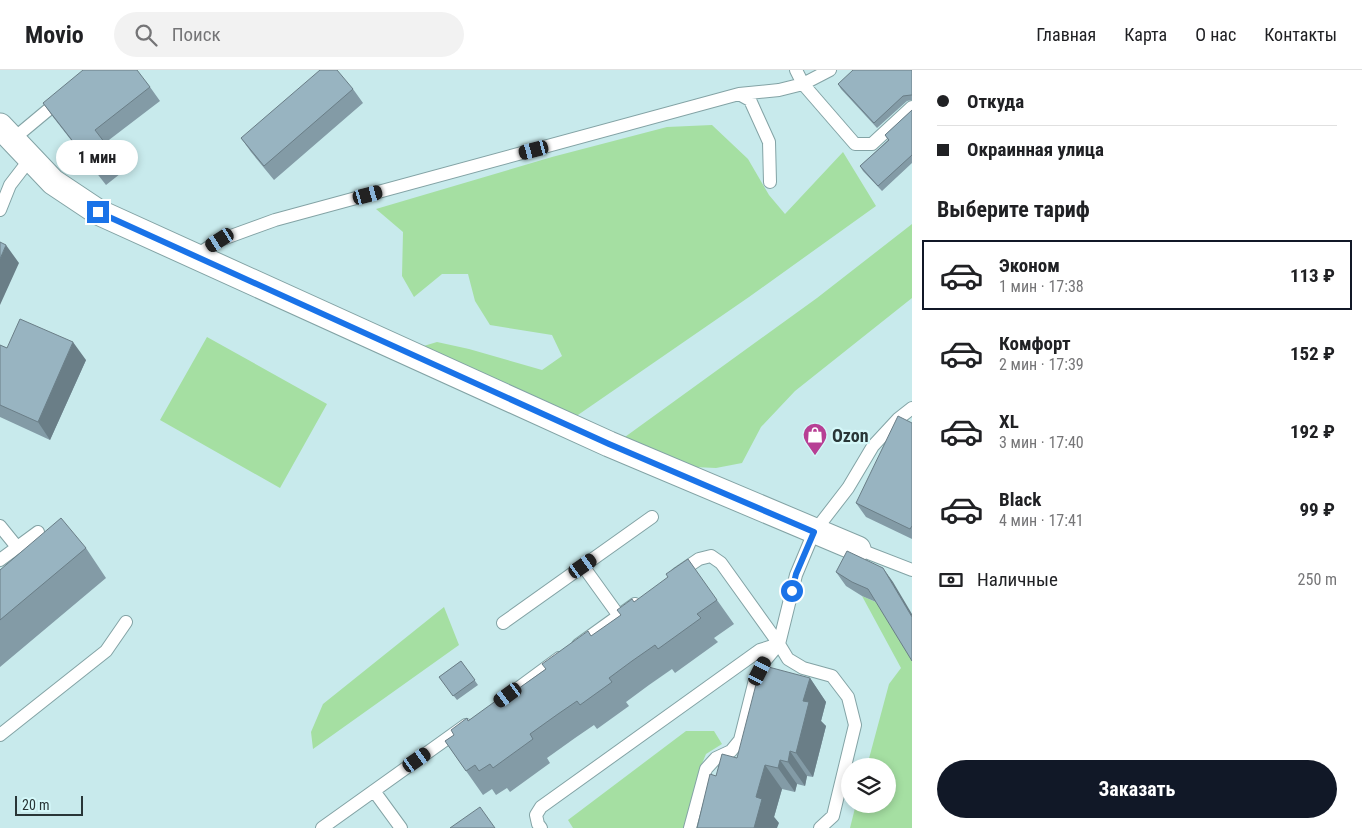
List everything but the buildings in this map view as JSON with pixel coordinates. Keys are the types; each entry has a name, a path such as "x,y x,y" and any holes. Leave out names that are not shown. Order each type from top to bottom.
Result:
{"street":[{"path":"6,133 53,182 98,212 609,444 858,549"}],"lane":[{"path":"796,70 803,84 856,144 872,144 912,107"},
{"path":"195,256 220,240 275,220 738,94 778,90 803,84 830,70"},
{"path":"6,133 74,89"},
{"path":"738,94 750,100 769,142 770,182"},
{"path":"0,210 10,185 30,159"},
{"path":"690,828 706,769 716,758 731,751 740,740 755,680 764,662 779,644 796,574 814,532 848,488 873,446 898,419 912,408"},
{"path":"503,623 652,517"},
{"path":"0,526 17,547"},
{"path":"0,560 38,532"},
{"path":"858,549 912,570"},
{"path":"664,583 699,559 711,556 722,563 788,659 803,668 832,676 848,697 855,725 833,816 820,828"},
{"path":"583,566 618,616"},
{"path":"493,706 642,600"},
{"path":"0,734 106,651 126,622"},
{"path":"541,828 536,815 541,807 760,650 779,644"},
{"path":"327,827 478,717"},
{"path":"374,791 401,828"}],"green space":[{"path":"712,125 748,159 769,195 785,214 843,152 876,206 749,297 575,417 417,348 437,342 542,370 562,356 552,335 490,325 475,301 468,274 442,274 414,297 402,276 403,232 376,209 552,157 667,127"},
{"path":"912,224 912,298 795,391 761,427 742,463 716,468 694,467 618,442 817,298"},
{"path":"207,337 327,404 280,488 160,420"},
{"path":"862,596 878,603 912,659 912,828 850,828 854,813 896,813 896,758 869,758 889,684 901,668"},
{"path":"444,607 459,645 313,749 311,732 323,704"},
{"path":"686,731 714,731 722,744 706,754 699,771 684,828 573,828 568,820"}],"place":[{"name":"Ozon","path":"815,456"}],"route":[{"path":"98,212 609,444 814,532 796,574 792,591"}]}
